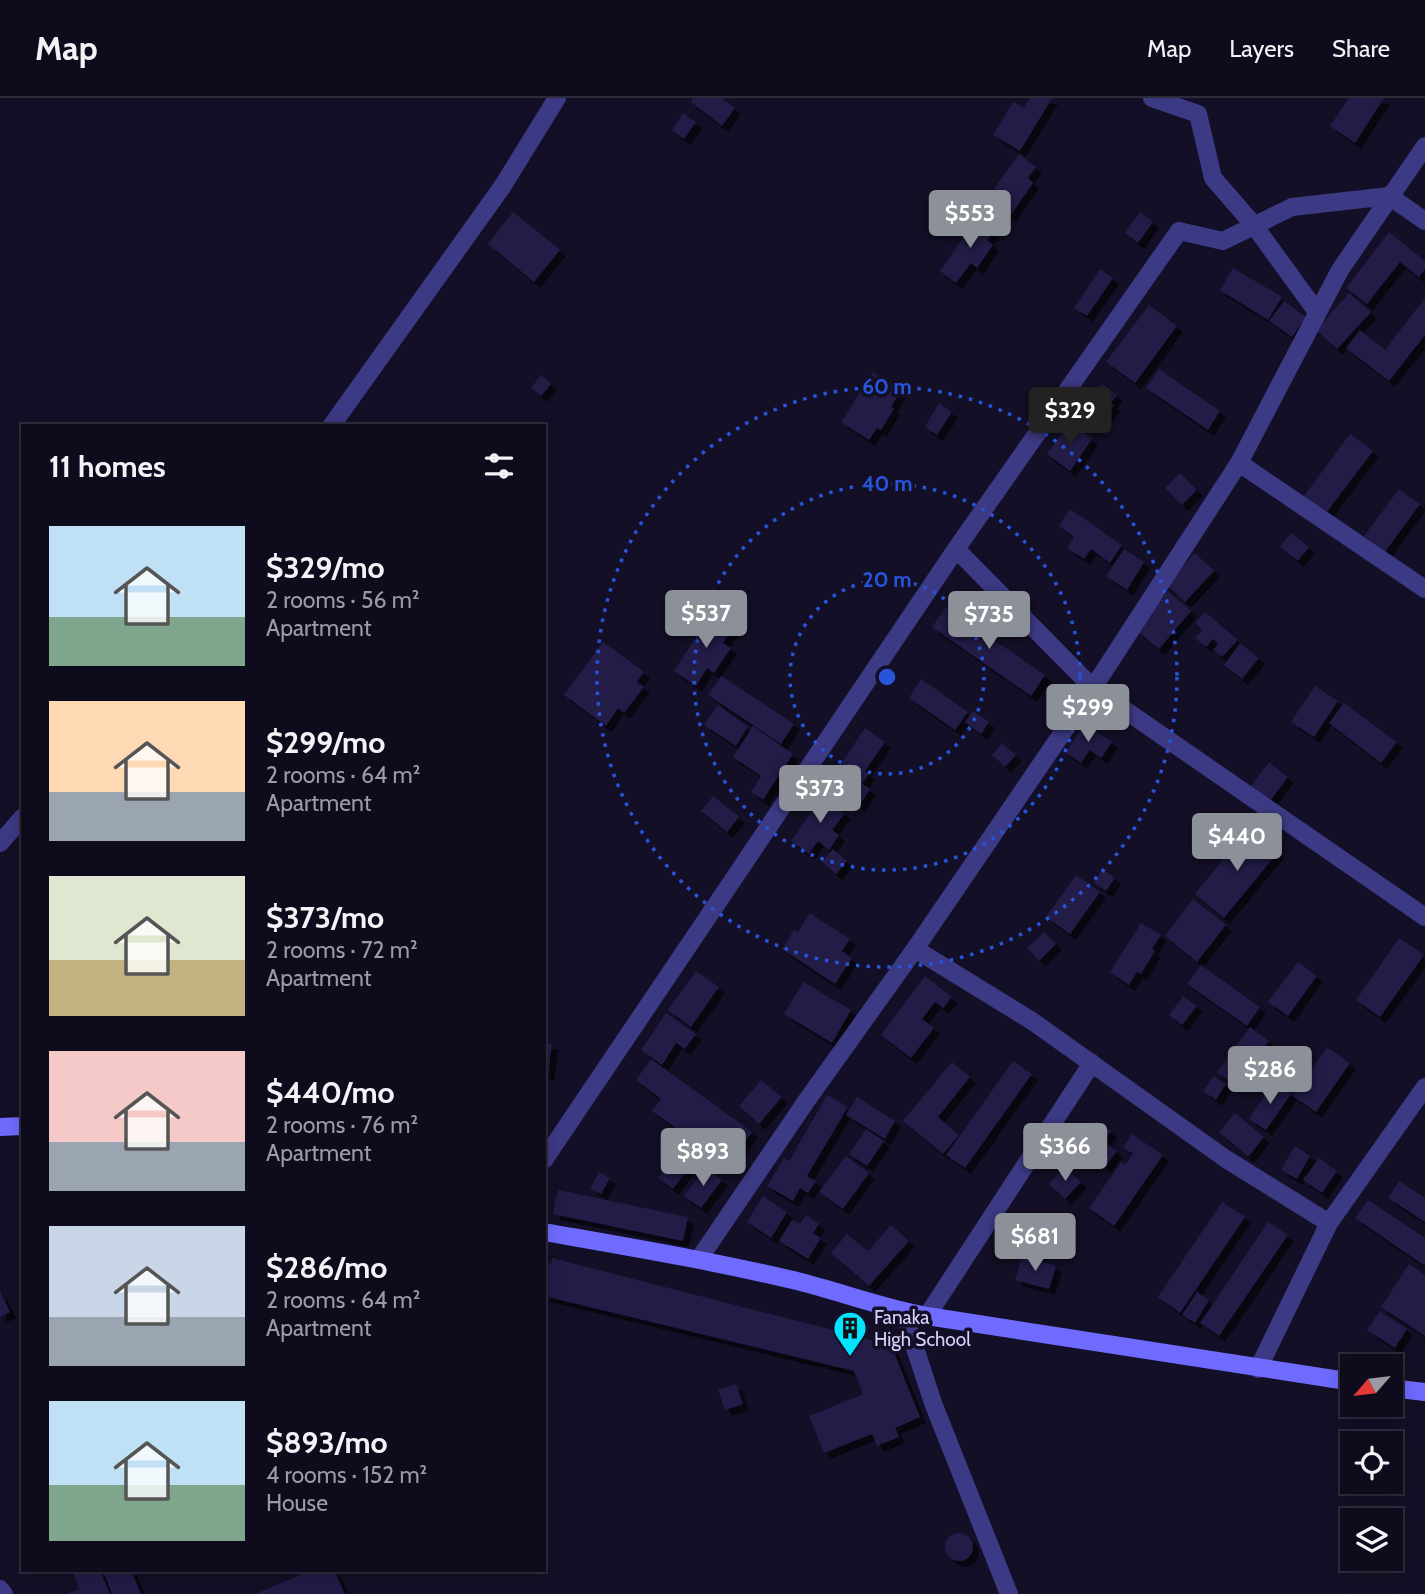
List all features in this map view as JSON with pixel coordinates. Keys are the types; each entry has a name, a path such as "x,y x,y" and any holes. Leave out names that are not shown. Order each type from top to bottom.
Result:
{"main road":[{"path":"0,1127 21,1126"},
{"path":"546,1232 699,1259 801,1282 927,1316 1340,1380"},
{"path":"1404,1390 1425,1392"}],"street":[{"path":"333,424 502,187 557,98"},
{"path":"1152,98 1198,114 1213,178 1253,225 1317,312"},
{"path":"699,1259 1093,688 1239,463 1340,270 1425,146"},
{"path":"546,1157 956,549 1179,231 1223,240 1292,207 1389,197 1425,221"},
{"path":"1239,463 1425,589"},
{"path":"956,549 1093,688 1425,917"},
{"path":"0,843 21,819"},
{"path":"915,948 1032,1021 1226,1159 1329,1223"},
{"path":"927,1316 1092,1063"},
{"path":"1258,1368 1329,1223 1425,1087"},
{"path":"903,1311 933,1403 1009,1594"},
{"path":"0,1589 4,1594"}],"building":[{"path":"693,98 722,98 735,108 722,126 691,102"},
{"path":"1030,98 1052,98 1020,151 993,135 1013,102 1024,108"},
{"path":"1349,98 1384,98 1355,143 1330,126"},
{"path":"683,113 696,122 684,139 672,130"},
{"path":"1019,154 1036,167 1028,178 1033,183 1010,216 1004,212 995,224 978,211"},
{"path":"513,212 560,250 534,282 488,244"},
{"path":"1140,212 1153,222 1138,243 1125,233"},
{"path":"979,215 996,228 987,240 993,245 977,268 971,263 956,283 940,271"},
{"path":"1389,232 1425,261 1425,269 1419,277 1400,262 1367,304 1346,288"},
{"path":"1233,268 1282,297 1268,320 1220,290"},
{"path":"1100,269 1113,278 1087,316 1074,308"},
{"path":"1349,293 1371,312 1337,349 1316,330"},
{"path":"1425,298 1425,335 1389,381 1346,348 1360,330 1385,350"},
{"path":"1284,301 1306,317 1292,337 1269,321"},
{"path":"1149,305 1177,326 1135,383 1106,362"},
{"path":"1159,369 1220,411 1208,430 1146,388"},
{"path":"873,372 901,390 891,407 894,409 881,430 877,428 869,440 841,422"},
{"path":"541,375 551,384 541,396 531,388"},
{"path":"1102,384 1117,395 1111,403 1114,405 1101,424 1096,421 1090,430 1077,420"},
{"path":"939,403 952,412 937,435 925,427"},
{"path":"1069,423 1092,439 1070,471 1047,454"},
{"path":"1350,434 1373,451 1326,513 1304,496"},
{"path":"1180,473 1197,490 1182,505 1165,488"},
{"path":"1399,489 1420,504 1385,552 1364,536"},
{"path":"1070,509 1122,545 1110,563 1091,549 1084,559 1067,548 1074,537 1059,526"},
{"path":"1291,533 1309,547 1298,561 1280,547"},
{"path":"1124,549 1144,562 1127,590 1106,576"},
{"path":"1195,553 1214,571 1185,602 1166,584"},
{"path":"1168,591 1191,611 1159,649 1136,630"},
{"path":"946,607 1045,675 1031,696 932,627"},
{"path":"713,611 735,626 723,643 731,648 714,673 707,668 696,686 674,671"},
{"path":"1205,612 1238,640 1222,657 1213,650 1218,644 1213,639 1206,647 1195,638 1202,630 1195,623"},
{"path":"603,642 644,672 637,682 644,687 624,713 618,708 606,726 564,695"},
{"path":"1240,643 1259,658 1242,679 1224,665"},
{"path":"721,676 794,724 781,744 708,695"},
{"path":"921,679 968,712 955,730 909,698"},
{"path":"1315,686 1338,701 1314,737 1291,722"},
{"path":"1344,703 1397,742 1381,763 1329,723"},
{"path":"718,705 748,727 736,746 704,725"},
{"path":"973,711 989,722 981,734 965,722"},
{"path":"1085,724 1112,742 1101,758 1090,750 1081,763 1066,752"},
{"path":"753,726 793,754 763,800 751,792 761,776 733,757"},
{"path":"865,728 885,742 865,771 869,774 862,784 870,789 859,806 848,798 845,803 824,790"},
{"path":"1002,743 1016,755 1005,767 992,755"},
{"path":"1269,762 1288,777 1270,801 1251,786"},
{"path":"825,792 840,803 837,808 845,813 832,830 839,835 829,850 818,841 809,854 791,841"},
{"path":"713,796 739,817 727,832 701,811"},
{"path":"1249,827 1278,852 1224,918 1195,894"},
{"path":"833,849 847,861 836,874 822,862"},
{"path":"1103,869 1115,878 1106,891 1094,883"},
{"path":"1076,875 1100,892 1070,934 1046,917"},
{"path":"1193,899 1226,925 1197,962 1165,936"},
{"path":"810,913 850,939 842,951 852,958 835,984 782,949 794,930 798,932"},
{"path":"1141,923 1161,935 1141,974 1137,972 1129,985 1110,972"},
{"path":"1044,932 1056,944 1039,961 1027,948"},
{"path":"1399,938 1424,955 1380,1017 1356,1000"},
{"path":"1298,962 1317,976 1288,1016 1268,1002"},
{"path":"1201,965 1260,1007 1247,1026 1187,984"},
{"path":"696,971 719,987 691,1027 668,1010"},
{"path":"925,976 952,997 943,1008 935,1002 922,1019 934,1028 911,1058 881,1035"},
{"path":"803,982 851,1010 832,1043 784,1014"},
{"path":"1183,996 1197,1006 1182,1025 1169,1015"},
{"path":"666,1013 696,1034 685,1049 676,1043 662,1065 641,1050"},
{"path":"1250,1027 1269,1041 1236,1086 1217,1072"},
{"path":"546,1043 552,1044 546,1074"},
{"path":"1327,1047 1350,1063 1316,1112 1293,1096"},
{"path":"651,1059 752,1132 729,1166 652,1111 661,1099 636,1080"},
{"path":"1013,1061 1032,1074 965,1168 946,1155"},
{"path":"952,1062 970,1077 938,1117 959,1135 943,1154 903,1121"},
{"path":"1214,1076 1226,1084 1216,1100 1203,1091"},
{"path":"761,1080 782,1097 759,1124 739,1106"},
{"path":"1274,1082 1291,1094 1266,1130 1249,1119"},
{"path":"827,1095 848,1107 807,1176 816,1181 808,1193 800,1188 793,1201 767,1186 784,1158 789,1161"},
{"path":"857,1097 895,1121 885,1139 846,1115"},
{"path":"1235,1113 1264,1137 1248,1157 1219,1132"},
{"path":"1096,1121 1111,1131 1103,1142 1117,1151 1105,1167 1093,1158 1095,1155 1080,1145"},
{"path":"866,1129 884,1141 867,1166 849,1154"},
{"path":"1132,1134 1163,1155 1114,1226 1089,1208 1121,1162 1125,1165 1133,1154 1123,1147"},
{"path":"1295,1146 1310,1156 1297,1179 1281,1170"},
{"path":"675,1156 689,1167 673,1189 658,1178"},
{"path":"846,1156 869,1173 843,1209 819,1192"},
{"path":"1319,1158 1337,1171 1322,1193 1303,1180"},
{"path":"1064,1167 1081,1182 1065,1199 1049,1184"},
{"path":"705,1168 722,1180 701,1208 684,1196"},
{"path":"599,1172 610,1178 601,1194 590,1188"},
{"path":"1399,1181 1425,1198 1425,1222 1388,1198"},
{"path":"558,1190 688,1217 683,1241 553,1214"},
{"path":"763,1196 787,1212 771,1238 747,1222"},
{"path":"1368,1200 1425,1238 1425,1266 1355,1218"},
{"path":"1222,1202 1245,1217 1180,1313 1158,1297"},
{"path":"806,1215 819,1224 813,1233 821,1238 808,1259 779,1241 792,1220 800,1224"},
{"path":"1268,1222 1288,1235 1219,1336 1200,1323"},
{"path":"891,1225 909,1241 869,1286 831,1253 847,1234 868,1251"},
{"path":"1022,1256 1056,1266 1049,1289 1015,1280"},
{"name":"Fanaka High School","path":"552,1258 891,1345 920,1417 895,1428 899,1437 877,1446 872,1434 824,1453 809,1416 863,1394 854,1371 546,1296 546,1263 551,1264"},
{"path":"1409,1264 1425,1275 1425,1336 1381,1307"},
{"path":"0,1291 10,1312 0,1317"},
{"path":"1197,1292 1209,1300 1195,1323 1182,1315"},
{"path":"1380,1311 1407,1329 1395,1348 1367,1330"},
{"path":"736,1384 743,1404 725,1410 718,1390"},
{"path":"959,1533 969,1537 973,1547 969,1557 959,1561 949,1557 945,1547 949,1537"},
{"path":"73,1572 101,1572 110,1594 67,1594 79,1589"},
{"path":"104,1572 132,1572 141,1594 112,1594"},
{"path":"307,1572 335,1572 345,1594 255,1594"}],"place":[{"name":"Fanaka High School","path":"850,1358"}]}
